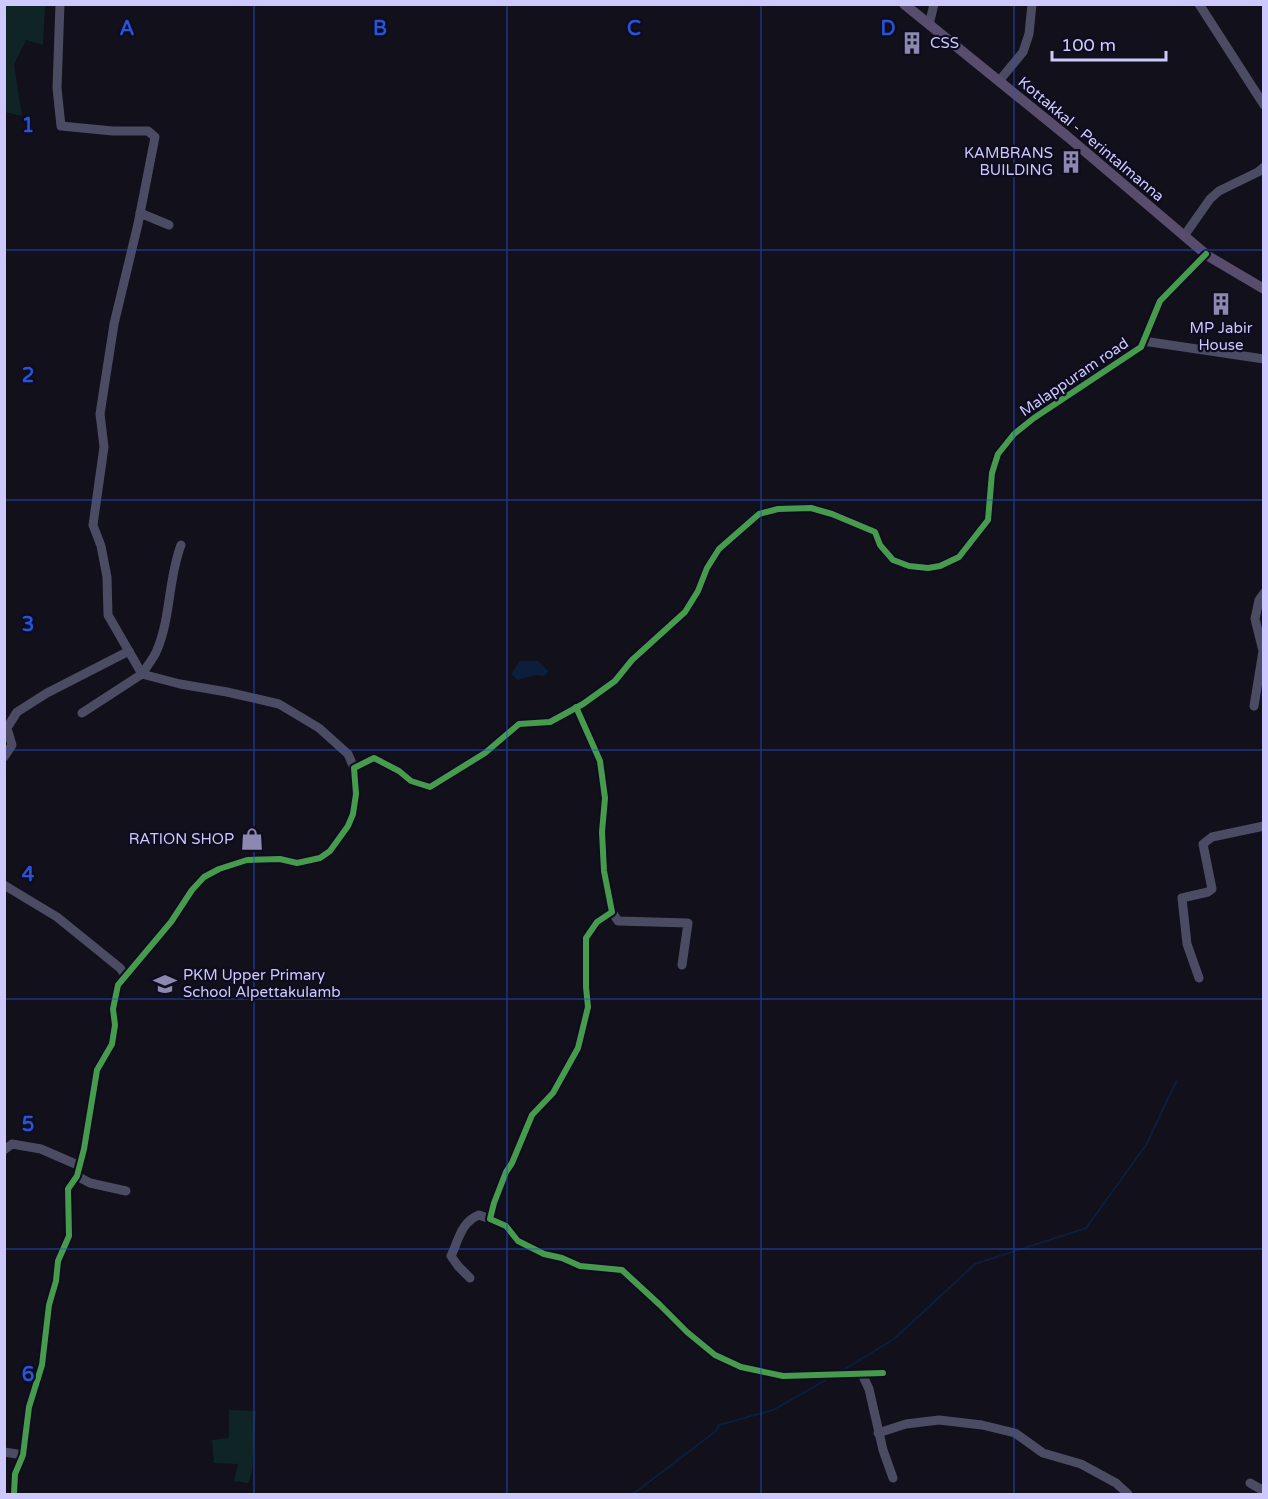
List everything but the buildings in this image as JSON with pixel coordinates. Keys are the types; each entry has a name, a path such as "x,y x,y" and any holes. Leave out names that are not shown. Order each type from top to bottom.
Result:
{"main road":[{"name":"Kottakkal - Perintalmanna","path":"904,4 1206,254 1263,289"}],"street":[{"path":"14,1494 15,1474 23,1455 29,1407 42,1365 49,1305 56,1281 58,1261 69,1236 68,1189 78,1171 90,1120 97,1070 112,1044 115,1025 113,1009 118,985 171,922 192,890 204,878 219,869 247,860 280,859 297,863 320,858 330,851 348,826 353,814 356,794 354,768 348,754 319,728 279,704 142,674 108,615 107,577 101,546 93,525 104,447 100,414 114,324 155,137 148,131 113,131 61,126 57,88 60,4"},
{"path":"929,25 934,4"},
{"path":"999,81 1023,52 1029,34 1032,4"},
{"path":"1198,4 1263,105"},
{"path":"1185,236 1210,199 1219,190 1258,172 1263,167"},
{"path":"140,213 169,225"},
{"name":"Malappuram road","path":"354,768 374,758 399,771 411,781 430,787 485,753 519,724 550,722 576,707 615,681 632,660 685,612 719,549 759,514 778,509 811,508 832,514 875,532 880,545 893,560 909,566 928,568 940,566 959,557 988,520 992,472 998,454 1014,434 1034,418 1141,347 1160,301 1206,254"},
{"path":"1143,341 1263,359"},
{"path":"82,713 142,674 157,651 167,614 170,585 181,545"},
{"path":"1254,706 1263,651 1255,620 1259,600 1263,593"},
{"path":"4,757 12,745 7,728 17,712 47,693 129,651"},
{"path":"576,707 600,761 605,798 602,832 604,871 612,912 618,921 688,923 682,965"},
{"path":"1199,978 1186,944 1182,898 1212,889 1203,844 1212,837 1263,826"},
{"path":"4,885 57,917 120,968 125,975"},
{"path":"490,1219 506,1172 513,1163 532,1115 553,1093 578,1048 588,1007 586,938 597,922 612,912"},
{"path":"4,1150 12,1144 41,1149 78,1171 90,1183 126,1191"},
{"path":"470,1278 451,1256 462,1228 470,1218 479,1215 506,1226 519,1241 544,1254 562,1258 580,1266 622,1270 696,1340 715,1355 741,1367 783,1376 883,1373"},
{"path":"862,1374 869,1389 878,1433 893,1478"},
{"path":"878,1433 906,1424 939,1420 982,1425 1015,1433 1043,1453 1081,1464 1116,1483 1128,1494"},
{"path":"4,1452 23,1455"},
{"path":"1250,1483 1263,1491"}],"green space":[{"path":"4,5 45,5 43,45 26,40 14,64 22,116 5,112"},
{"path":"229,1410 256,1411 252,1472 248,1483 234,1481 238,1464 214,1463 212,1440 229,1438"}],"water":[{"path":"520,661 538,661 548,671 545,676 536,675 518,680 511,674"}],"waterway":[{"path":"845,1369 894,1339 975,1264 1086,1228 1146,1145 1176,1082"},
{"path":"633,1494 716,1431 719,1425 773,1410 826,1380"}],"cycle path":[{"path":"14,1494 15,1474 23,1455 29,1407 42,1365 49,1305 56,1281 58,1261 69,1236 68,1189 77,1176 84,1149 97,1070 112,1044 115,1025 113,1009 118,985 171,922 192,890 204,877 219,869 247,860 280,859 297,863 320,858 330,851 348,826 353,814 356,794 354,768 374,758 399,771 411,781 430,787 485,753 519,724 550,722 583,704 615,681 632,660 685,612 719,549 759,514 778,509 811,508 832,514 875,532 880,545 893,560 909,566 928,568 940,566 959,557 988,520 992,473 998,454 1014,434 1034,418 1141,347 1160,301 1206,254"},
{"path":"576,707 600,761 605,798 602,832 604,871 612,912 597,922 586,938 588,1007 578,1048 553,1093 532,1115 506,1172 490,1219 506,1226 518,1241 544,1254 562,1258 580,1266 622,1270 687,1332 715,1355 741,1367 783,1376 883,1373"}],"place":[{"name":"CSS","path":"912,43"},
{"name":"KAMBRANS BUILDING","path":"1071,162"},
{"name":"MP Jabir House","path":"1221,304"},
{"name":"RATION SHOP","path":"252,839"},
{"name":"PKM Upper Primary School Alpettakulamb","path":"165,984"}]}
